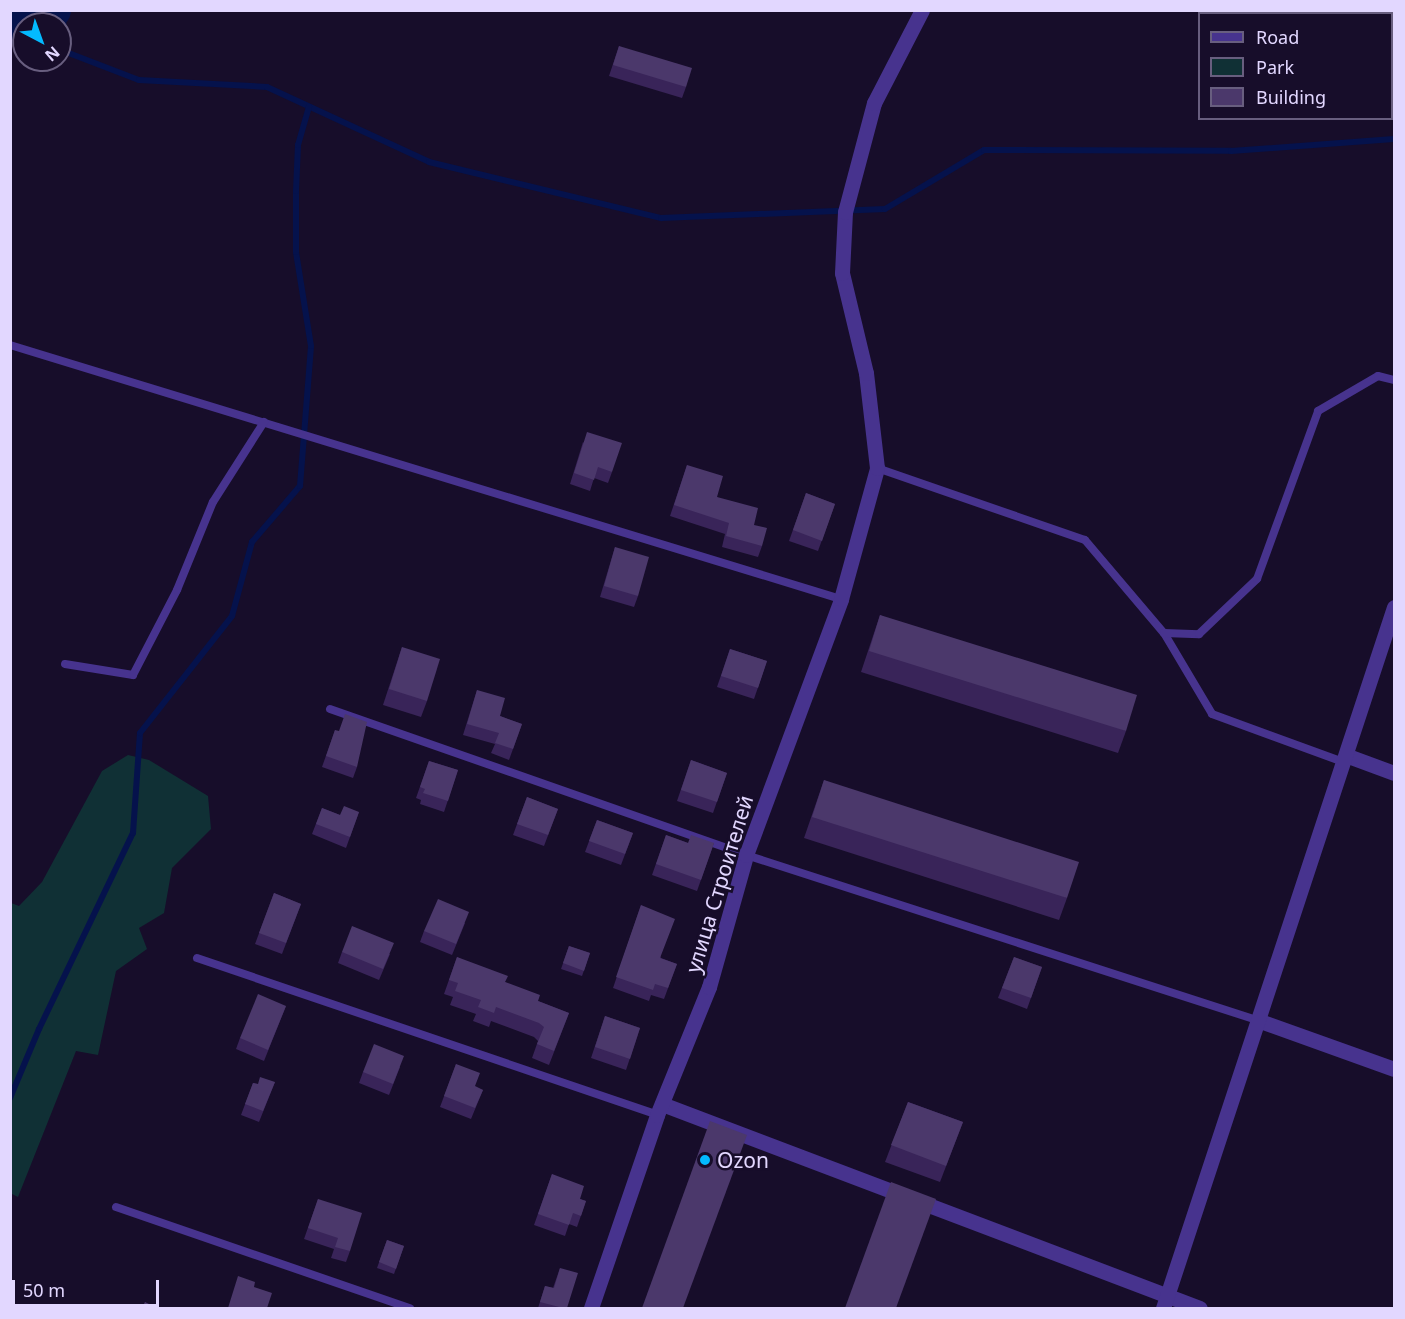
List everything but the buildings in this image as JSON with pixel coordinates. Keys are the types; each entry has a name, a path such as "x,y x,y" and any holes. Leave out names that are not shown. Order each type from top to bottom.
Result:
{"street":[{"path":"877,468 866,373 843,273 845,212 874,104 922,10"},
{"name":"улица Строителей","path":"591,1308 660,1109 710,987 746,855 840,599 877,468"},
{"path":"1166,1303 1395,607"},
{"path":"1345,759 1395,773"},
{"path":"1260,1021 1395,1069"},
{"path":"660,1109 1166,1303 1200,1308"}],"lane":[{"path":"10,345 840,599"},
{"path":"1164,633 1199,634 1257,579 1318,411 1377,376 1395,380"},
{"path":"65,663 133,675 177,590 213,501 264,422"},
{"path":"877,468 1085,540 1164,633 1212,714 1345,759"},
{"path":"330,709 746,855 1260,1021"},
{"path":"196,958 660,1109"},
{"path":"116,1207 410,1308"}],"green space":[{"path":"128,755 149,760 208,796 211,829 172,868 164,913 139,928 147,949 116,971 98,1055 76,1051 18,1197 10,1193 11,903 19,906 42,882 102,771"}],"waterway":[{"path":"10,26 53,10"},
{"path":"62,10 66,52 139,80 267,87 429,162 661,218 885,209 984,150 1231,151 1394,139"},
{"path":"10,1098 39,1029 133,833 140,733 232,616 252,542 300,486 311,346 296,252 296,191 298,145 309,107"}],"place":[{"name":"Ozon","path":"705,1160"}]}
